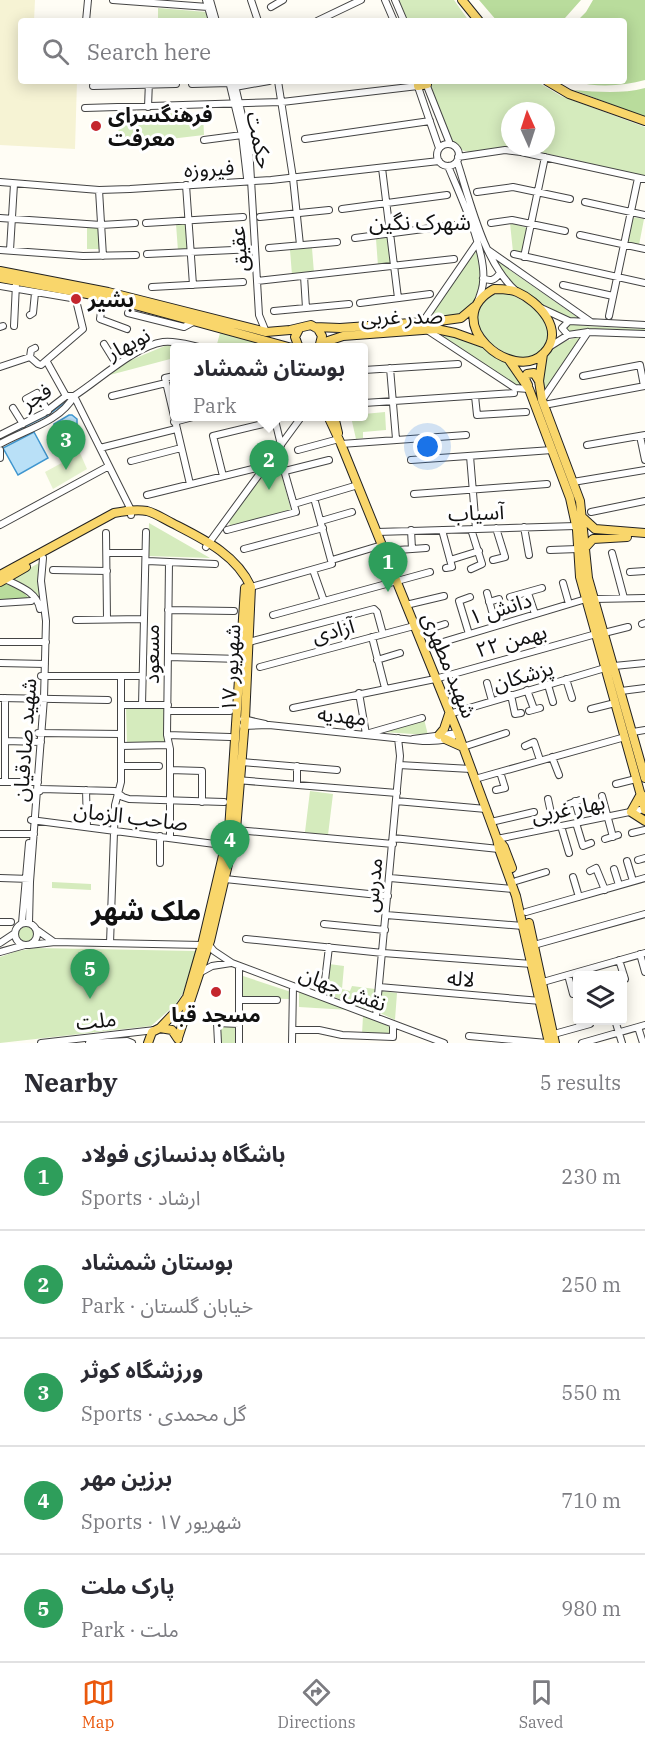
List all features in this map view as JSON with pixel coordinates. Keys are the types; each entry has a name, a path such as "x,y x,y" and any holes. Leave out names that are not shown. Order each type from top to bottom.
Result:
{"main road":[{"path":"462,0 477,18"},
{"path":"552,84 569,94 645,121"},
{"path":"0,271 108,292 265,336"},
{"path":"0,278 16,285 76,296 103,297 195,321 252,328 281,343"},
{"path":"529,389 509,360 483,343 476,332 473,321 476,304 494,289 516,292 539,307 552,327 539,381"},
{"name":"صدر غربی","path":"327,343 343,336 424,326 461,318 476,304"},
{"path":"456,319 461,325 458,334"},
{"name":"صدر غربی","path":"265,336 299,329 307,325 340,328 424,326 483,343"},
{"path":"315,327 321,332 320,343"},
{"path":"297,343 295,337 299,329"},
{"path":"509,360 527,362 546,351"},
{"path":"581,549 583,518 580,501 543,402 539,381 534,373 527,374 525,379 570,498 581,549 588,578 590,599 616,705 629,735 641,779 641,794 645,809"},
{"name":"شهید مطهری","path":"329,421 340,441 458,733 499,849 526,912 554,1038"},
{"name":"شهید مطهری","path":"335,421 340,441"},
{"name":"۱۷ شهریور","path":"131,512 148,511 210,542 226,554 245,574 251,587 249,642 237,780 225,879 206,945 187,997 180,1007 150,1036 148,1043"},
{"path":"2,578 131,512"},
{"path":"2,578 114,513 131,512"},
{"path":"583,518 602,533 645,539"},
{"path":"581,549 602,533 645,533"},
{"name":"۱۷ شهریور","path":"178,1040 201,972 230,846 236,830 237,780 242,762 241,659 245,588 240,576 210,542"},
{"path":"609,670 621,691 628,717 629,735"},
{"path":"616,705 623,708 628,717"},
{"path":"450,714 442,737 463,747"},
{"path":"641,794 631,812 645,820"},
{"name":"شهید مطهری","path":"497,839 504,847 515,885 548,1043"},
{"path":"157,1029 172,1030 178,1040"}],"street":[{"path":"86,18 88,0"},
{"path":"113,0 207,4 213,18"},
{"path":"210,0 213,18"},
{"path":"251,0 257,18"},
{"path":"271,7 283,0"},
{"path":"323,18 361,0"},
{"path":"385,0 393,18"},
{"path":"395,0 403,18"},
{"path":"93,86 130,84"},
{"path":"148,107 149,84"},
{"name":"حکمت","path":"232,84 249,146 252,177 250,182"},
{"path":"279,84 293,178 300,246"},
{"path":"85,108 282,102 414,84"},
{"path":"421,84 439,161"},
{"path":"421,84 458,156 488,250 500,273 516,292"},
{"name":"حکمت","path":"238,104 247,178 250,182"},
{"path":"305,139 430,121"},
{"path":"204,140 242,135"},
{"path":"419,162 444,145 450,144"},
{"path":"448,166 458,156 505,150 642,178 631,212 609,316"},
{"path":"524,257 545,157"},
{"path":"419,162 439,161 448,166 483,264 483,278 476,304"},
{"name":"فیروزه","path":"0,182 99,190 250,182 419,162"},
{"path":"382,168 398,298"},
{"name":"عقیق","path":"250,182 259,315"},
{"path":"10,250 14,184"},
{"path":"186,185 193,285"},
{"path":"477,192 513,187 570,199"},
{"path":"99,190 103,256"},
{"path":"342,208 447,195"},
{"path":"585,202 645,215"},
{"path":"260,217 329,210"},
{"path":"146,223 243,217"},
{"path":"0,218 101,225 135,224"},
{"path":"492,223 512,220 565,231"},
{"path":"355,238 454,225"},
{"path":"580,235 645,249"},
{"path":"269,248 337,242"},
{"path":"477,243 424,326 515,388 529,389"},
{"path":"0,249 103,256 136,255"},
{"path":"147,254 255,249"},
{"path":"488,250 591,322"},
{"path":"514,254 645,283"},
{"path":"257,281 454,259"},
{"path":"483,278 497,279 500,273"},
{"path":"304,276 306,308"},
{"path":"152,287 243,282"},
{"path":"0,286 16,285 35,293 76,296 83,329 47,362 38,364 30,357"},
{"path":"14,326 16,285"},
{"path":"562,285 613,296"},
{"path":"30,315 33,313 35,293"},
{"path":"360,303 430,294"},
{"path":"103,297 100,318 125,328 128,313 126,303"},
{"path":"274,311 349,304"},
{"path":"539,307 569,321 645,325"},
{"path":"128,313 184,327 195,321"},
{"path":"252,328 259,315"},
{"path":"259,315 265,336 262,343"},
{"path":"568,335 562,328 569,321"},
{"path":"543,402 588,333"},
{"path":"546,351 568,335 645,334"},
{"name":"نوبهار","path":"74,396 131,356 163,342 170,343"},
{"path":"105,344 117,365"},
{"path":"30,357 31,350 35,348"},
{"path":"1,364 30,357"},
{"path":"47,362 66,396"},
{"path":"368,370 458,364"},
{"path":"543,402 644,386 640,365 583,376"},
{"path":"390,368 396,440"},
{"path":"112,396 170,378"},
{"path":"165,381 170,403"},
{"path":"26,399 37,393 48,411"},
{"path":"368,403 514,393"},
{"name":"فجر","path":"0,435 48,411 66,396 74,396"},
{"path":"74,396 131,512"},
{"name":"فجر","path":"0,444 55,416 74,396"},
{"path":"475,396 477,415 526,412"},
{"path":"13,408 23,424"},
{"path":"174,421 190,484"},
{"path":"100,448 186,421"},
{"path":"227,530 296,512 275,421"},
{"path":"210,542 299,421"},
{"path":"223,476 213,436 263,424"},
{"path":"298,450 340,441 466,435"},
{"path":"587,445 643,435 645,460"},
{"path":"131,460 181,448"},
{"path":"0,450 0,458"},
{"path":"411,460 552,450"},
{"path":"470,456 474,529 482,564 471,569"},
{"path":"285,471 329,460"},
{"path":"0,525 110,466"},
{"path":"147,495 266,466"},
{"path":"573,482 645,470"},
{"path":"414,494 547,484"},
{"path":"294,504 358,485"},
{"path":"315,498 332,562"},
{"path":"591,512 645,501"},
{"path":"244,549 322,525 352,512"},
{"name":"آسیاب","path":"376,532 576,526"},
{"path":"524,527 529,555"},
{"path":"493,560 504,557 496,528"},
{"path":"411,530 412,549"},
{"path":"442,530 452,567 446,567"},
{"path":"106,532 107,620"},
{"path":"142,705 146,532"},
{"path":"251,587 314,570 382,545"},
{"path":"398,550 426,548"},
{"path":"550,550 581,549"},
{"path":"450,560 479,551"},
{"path":"107,553 145,553"},
{"path":"612,553 624,598"},
{"name":"شهید صادقیان","path":"43,558 41,580 46,621 44,642"},
{"path":"147,561 215,564"},
{"name":"مسعود","path":"169,562 167,735 170,749 170,837"},
{"path":"53,570 107,571"},
{"path":"314,570 324,601"},
{"path":"630,572 645,571"},
{"path":"273,615 430,572"},
{"name":"شهید صادقیان","path":"2,578 25,589 38,600 44,642 40,733 26,923"},
{"path":"563,583 569,604"},
{"path":"510,597 542,588"},
{"path":"487,593 496,626"},
{"path":"528,593 535,614"},
{"path":"406,605 444,596"},
{"path":"469,634 459,601 470,597"},
{"name":"دانش ۱","path":"423,648 590,599 645,598"},
{"path":"489,602 499,599"},
{"path":"0,603 31,602"},
{"path":"249,642 374,609 377,612 383,634"},
{"path":"168,610 234,611"},
{"path":"76,620 144,619"},
{"name":"آزادی","path":"260,667 383,634 445,624"},
{"name":"۲۲ بهمن","path":"293,708 435,679 628,627"},
{"path":"372,637 385,688"},
{"path":"0,642 44,642"},
{"path":"377,660 400,653"},
{"path":"168,657 241,659"},
{"path":"0,663 44,663"},
{"name":"پزشکان","path":"450,714 566,679 645,663"},
{"path":"43,676 142,676"},
{"path":"110,943 115,805 122,746 121,676"},
{"path":"566,679 572,698"},
{"path":"487,683 492,701"},
{"path":"548,685 553,702"},
{"path":"621,691 645,688"},
{"path":"527,690 534,709"},
{"path":"359,693 366,734 422,718"},
{"path":"511,695 515,714 521,713"},
{"path":"36,782 3,782 3,698 108,700"},
{"path":"121,705 230,711"},
{"path":"591,709 616,705"},
{"name":"مهدیه","path":"241,722 423,741 458,733"},
{"path":"475,779 645,730"},
{"path":"40,733 121,734"},
{"path":"463,747 506,733"},
{"path":"167,735 230,737"},
{"path":"4,738 39,742"},
{"path":"398,738 400,756"},
{"path":"400,756 410,739"},
{"path":"525,746 534,742 540,760"},
{"path":"122,746 168,746"},
{"name":"مدرس","path":"376,1017 400,756"},
{"path":"552,757 559,775"},
{"path":"242,762 337,770"},
{"path":"399,765 471,769"},
{"path":"121,766 159,766"},
{"path":"297,766 297,785"},
{"path":"170,770 202,771 202,802"},
{"path":"496,790 505,788 500,772"},
{"path":"616,784 641,779"},
{"path":"237,780 397,793"},
{"path":"86,792 40,791 41,789 118,794 129,799 224,802"},
{"path":"86,792 87,826"},
{"path":"601,796 616,836 605,839"},
{"path":"548,799 547,808 569,853"},
{"path":"396,801 486,809"},
{"path":"575,802 583,846 591,843"},
{"name":"بهار غربی","path":"497,839 645,809"},
{"path":"491,822 534,812"},
{"name":"صاحب الزمان","path":"33,820 230,846"},
{"path":"236,830 499,849"},
{"path":"632,832 645,830"},
{"path":"0,834 32,834"},
{"path":"160,836 160,863"},
{"path":"627,861 633,882"},
{"path":"590,871 596,868 604,890"},
{"path":"614,869 620,885"},
{"path":"390,878 515,885 546,872"},
{"path":"573,877 579,897"},
{"path":"0,878 28,878"},
{"path":"526,912 645,878"},
{"path":"225,879 388,896"},
{"path":"534,945 645,914"},
{"path":"386,915 524,926"},
{"path":"0,922 11,922"},
{"path":"0,944 15,933 17,927 26,923 55,942"},
{"path":"324,924 385,930"},
{"path":"15,933 19,943 27,945 36,939 37,930"},
{"path":"246,939 382,953 532,964"},
{"path":"0,952 27,945 55,942 206,945"},
{"name":"نقش جهان","path":"206,945 232,963 441,1042"},
{"path":"323,997 329,947"},
{"path":"543,982 642,953 645,972"},
{"path":"619,960 623,971"},
{"path":"201,972 212,966 232,963"},
{"path":"238,1043 240,966"},
{"path":"594,967 595,971"},
{"path":"568,975 573,994"},
{"path":"292,1043 293,987"},
{"name":"لاله","path":"379,987 541,1001"},
{"path":"239,1000 277,1000"},
{"path":"218,1043 217,1023 239,1024"},
{"path":"293,1030 319,1030 342,1035 393,1036 393,1024"},
{"path":"554,1038 587,1025"},
{"path":"617,1025 622,1043"},
{"path":"582,1043 642,1026 643,1043"},
{"name":"ملت","path":"41,1043 157,1029"},
{"path":"470,1036 548,1043"},
{"name":"ملت","path":"89,1043 127,1041 132,1043"}],"shaded area":[{"path":"0,0 35,0 34,18 18,18 18,84 77,84 75,149 0,145"}],"green space":[{"path":"399,0 454,0 467,18 406,18"},
{"path":"479,0 581,0 565,18 494,18"},
{"path":"593,0 645,0 645,80 628,84 591,85 587,84 627,84 627,18 580,18"},
{"path":"158,8 206,12 207,18 158,18"},
{"path":"430,84 541,84 561,96 645,127 645,176 555,155 555,102 501,102 501,149 469,152 452,144"},
{"path":"645,88 645,117 574,90 619,92"},
{"path":"203,113 204,135 119,145 118,114"},
{"path":"632,217 644,219 639,245 627,242"},
{"path":"188,223 189,250 178,251 176,224"},
{"path":"510,223 528,228 522,254 513,252"},
{"path":"87,228 100,228 101,249 87,249"},
{"path":"389,237 392,265 378,266 376,239"},
{"path":"312,248 314,273 292,275 290,250"},
{"path":"476,251 479,286 477,295 468,309 448,317 427,319"},
{"path":"497,261 580,319 556,313 532,300 511,282"},
{"path":"507,293 531,306 548,328 549,337 546,346 536,357 514,359 490,343 476,323 482,305 488,297"},
{"path":"572,323 583,326 645,329 645,332 567,331 565,329"},
{"path":"433,332 462,338 483,346 508,363 525,386 515,386"},
{"path":"220,333 254,342 254,343 217,343"},
{"path":"583,336 543,394 542,371 548,354 561,343"},
{"path":"170,345 170,359 106,376 124,363"},
{"path":"385,412 386,430 363,432 363,438 356,439 352,421 368,421 368,414"},
{"path":"80,453 87,469 53,489 45,472"},
{"path":"277,457 291,510 230,526 229,521"},
{"path":"149,523 210,558 148,556"},
{"path":"39,563 39,597 27,587 10,579"},
{"path":"5,582 22,591 31,600 0,601 0,585"},
{"path":"126,707 164,707 165,743 127,744"},
{"path":"424,719 428,735 383,732"},
{"path":"310,791 333,794 328,835 305,832"},
{"path":"52,882 91,884 91,890 52,888"},
{"path":"26,924 33,927 36,934 33,941 26,944 19,941 16,934 19,927"},
{"path":"36,948 196,951 183,993 175,1005 151,1026 0,1043 0,957"},
{"path":"329,964 344,966 342,989 350,991 352,986 375,989 373,1009 369,1010 326,994"},
{"path":"243,976 291,992 290,999 243,998"},
{"path":"382,991 397,993 395,1020 380,1013"},
{"path":"299,992 349,1010 299,1007"},
{"path":"363,1016 391,1027 391,1035 362,1034"},
{"path":"221,1026 236,1026 236,1043 221,1043"}],"water":[{"path":"69,415 77,419 77,426 58,435 53,430 54,424"},
{"path":"34,432 48,458 18,475 3,448"}],"waterway":[{"path":"0,439 48,415 67,401"}],"place":[{"name":"فرهنگسرای معرفت","path":"96,126"},
{"name":"بشیر","path":"76,299"},
{"name":"ورزشگاه کوثر","path":"66,470"},
{"name":"بوستان شمشاد","path":"269,490"},
{"name":"باشگاه بدنسازی فولاد","path":"388,592"},
{"name":"برزین مهر","path":"230,870"},
{"name":"مسجد قبا","path":"216,992"},
{"name":"پارک ملت","path":"90,999"}],"district":[{"name":"شهرک نگین","path":"420,221"},
{"name":"ملک شهر","path":"146,909"}]}
